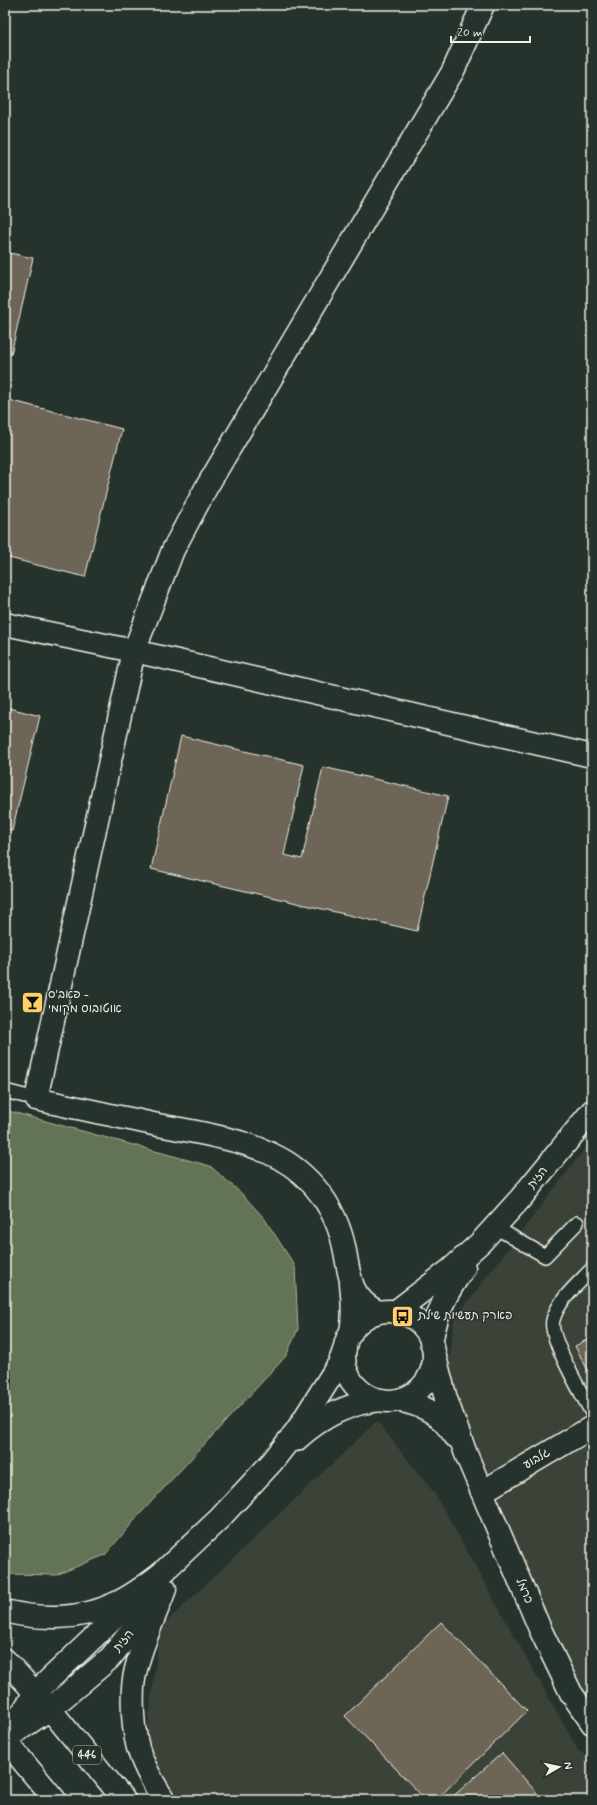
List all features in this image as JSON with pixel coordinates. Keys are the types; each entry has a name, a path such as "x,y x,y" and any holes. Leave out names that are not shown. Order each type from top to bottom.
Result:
{"street":[{"path":"349,1273 353,1320 345,1364 350,1378 360,1391 374,1399 390,1400 414,1393 426,1382 433,1368 433,1348 430,1337 422,1326 410,1316 370,1308 359,1300 353,1288 341,1236 334,1217 321,1196 303,1174 281,1158 228,1139 36,1099 134,651 173,550 206,488 453,71 483,5"},
{"path":"5,624 134,651 592,756"},
{"name":"הזית","path":"387,1312 450,1270 488,1235 520,1199 592,1111"},
{"name":"הזית","path":"433,1348 435,1322 446,1294 488,1235"},
{"path":"348,1341 361,1322 387,1312"},
{"name":"הזית","path":"272,1462 297,1430 339,1364 348,1341"},
{"name":"כרמל","path":"433,1348 446,1399 466,1454 540,1629 571,1693 592,1723"},
{"name":"הזית","path":"5,1739 35,1693 166,1579 272,1462 303,1433 326,1418 348,1407 367,1401 390,1400"},
{"name":"כרמל","path":"390,1400 415,1404 431,1411 444,1421 466,1454"},
{"name":"גלבוע","path":"482,1492 592,1427"},
{"path":"5,1611 24,1616 51,1617 80,1615 101,1609 166,1579"},
{"path":"164,1800 138,1749 134,1720 134,1686 142,1650 166,1579"},
{"name":"הזית","path":"5,1739 50,1709 110,1658 140,1622 166,1579"},
{"name":"446","path":"5,1660 50,1709 124,1800"},
{"path":"5,1739 54,1800"}],"lane":[{"path":"5,1091 36,1099"},
{"path":"488,1235 545,1256 577,1223"},
{"path":"592,1269 560,1304 552,1321 555,1342 592,1413"}],"shaded area":[{"path":"592,1139 592,1700 569,1671 447,1387 454,1320"},
{"path":"377,1421 435,1494 578,1750 592,1760 592,1800 176,1800 144,1757 160,1628"}],"green space":[{"path":"5,1110 210,1166 241,1193 264,1218 295,1266 298,1329 286,1356 139,1515 105,1555 56,1575 5,1574"}],"building":[{"path":"5,252 33,258 11,354 5,353"},
{"path":"5,399 122,429 85,577 5,557"},
{"path":"5,707 40,716 12,831 5,829"},
{"path":"181,736 304,765 284,855 302,859 323,767 448,796 417,931 151,869"},
{"path":"592,1337 592,1378 575,1346"},
{"path":"441,1622 527,1711 436,1800 426,1800 345,1716"},
{"path":"502,1753 543,1800 449,1800"}],"place":[{"name":"פאב'ס - אוטובוס מקומי","path":"33,1002"},
{"name":"פארק תעשיות שילת","path":"403,1316"}]}
